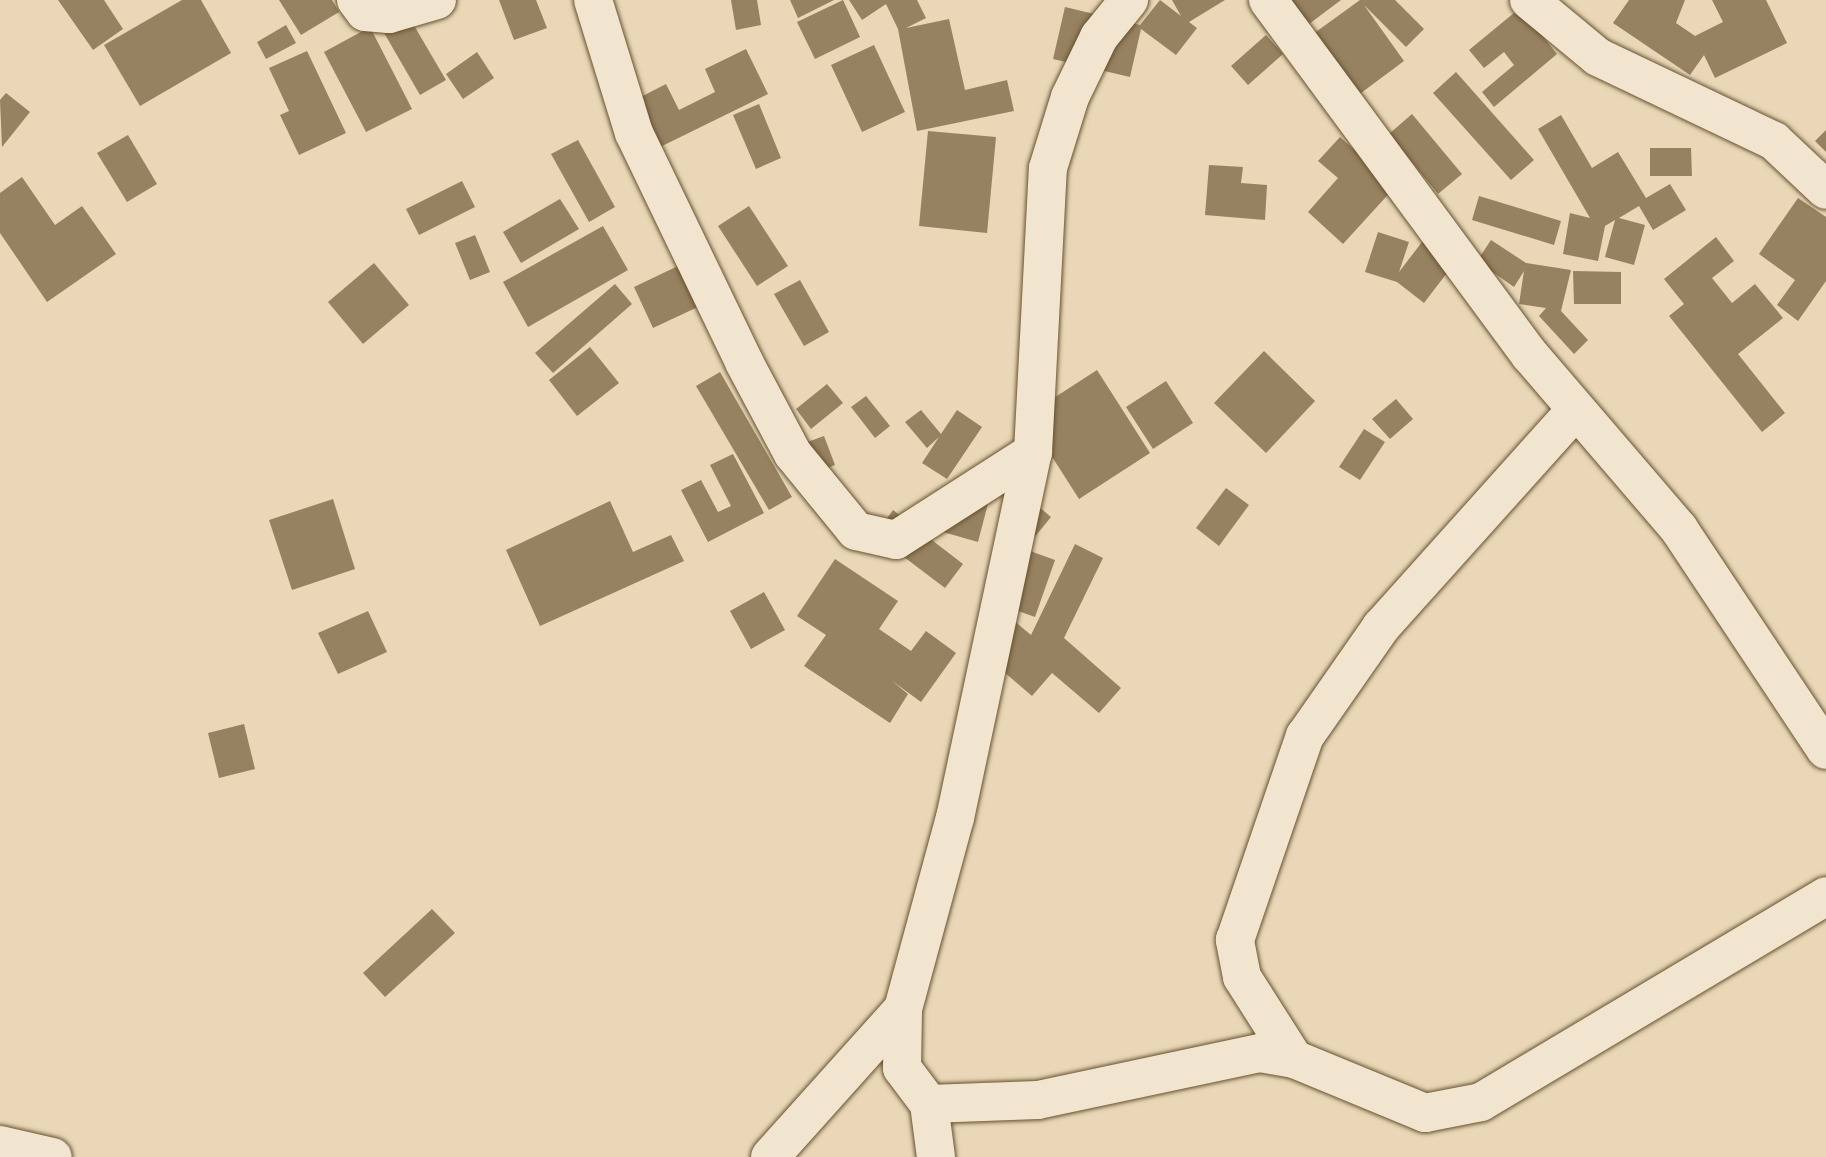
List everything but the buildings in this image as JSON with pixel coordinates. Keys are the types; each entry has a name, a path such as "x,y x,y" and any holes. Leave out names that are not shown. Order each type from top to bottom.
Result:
{"street":[{"path":"356,0 365,12 389,15 436,0"},
{"path":"593,0 634,133 744,362 793,454 856,531 897,540 1033,452"},
{"path":"936,1157 929,1104 902,1068 903,1009 955,818 1033,452 1048,167 1070,97 1099,37 1129,0"},
{"path":"1268,0 1575,411 1609,440 1679,529 1826,750"},
{"path":"1530,0 1598,57 1774,141 1826,190"},
{"path":"1294,1059 1242,977 1235,940 1305,736 1381,627 1575,411"},
{"path":"929,1104 1038,1100 1237,1055 1294,1059 1425,1113 1481,1102 1826,896"},
{"path":"771,1157 903,1009"},
{"path":"0,1145 53,1157"}]}
